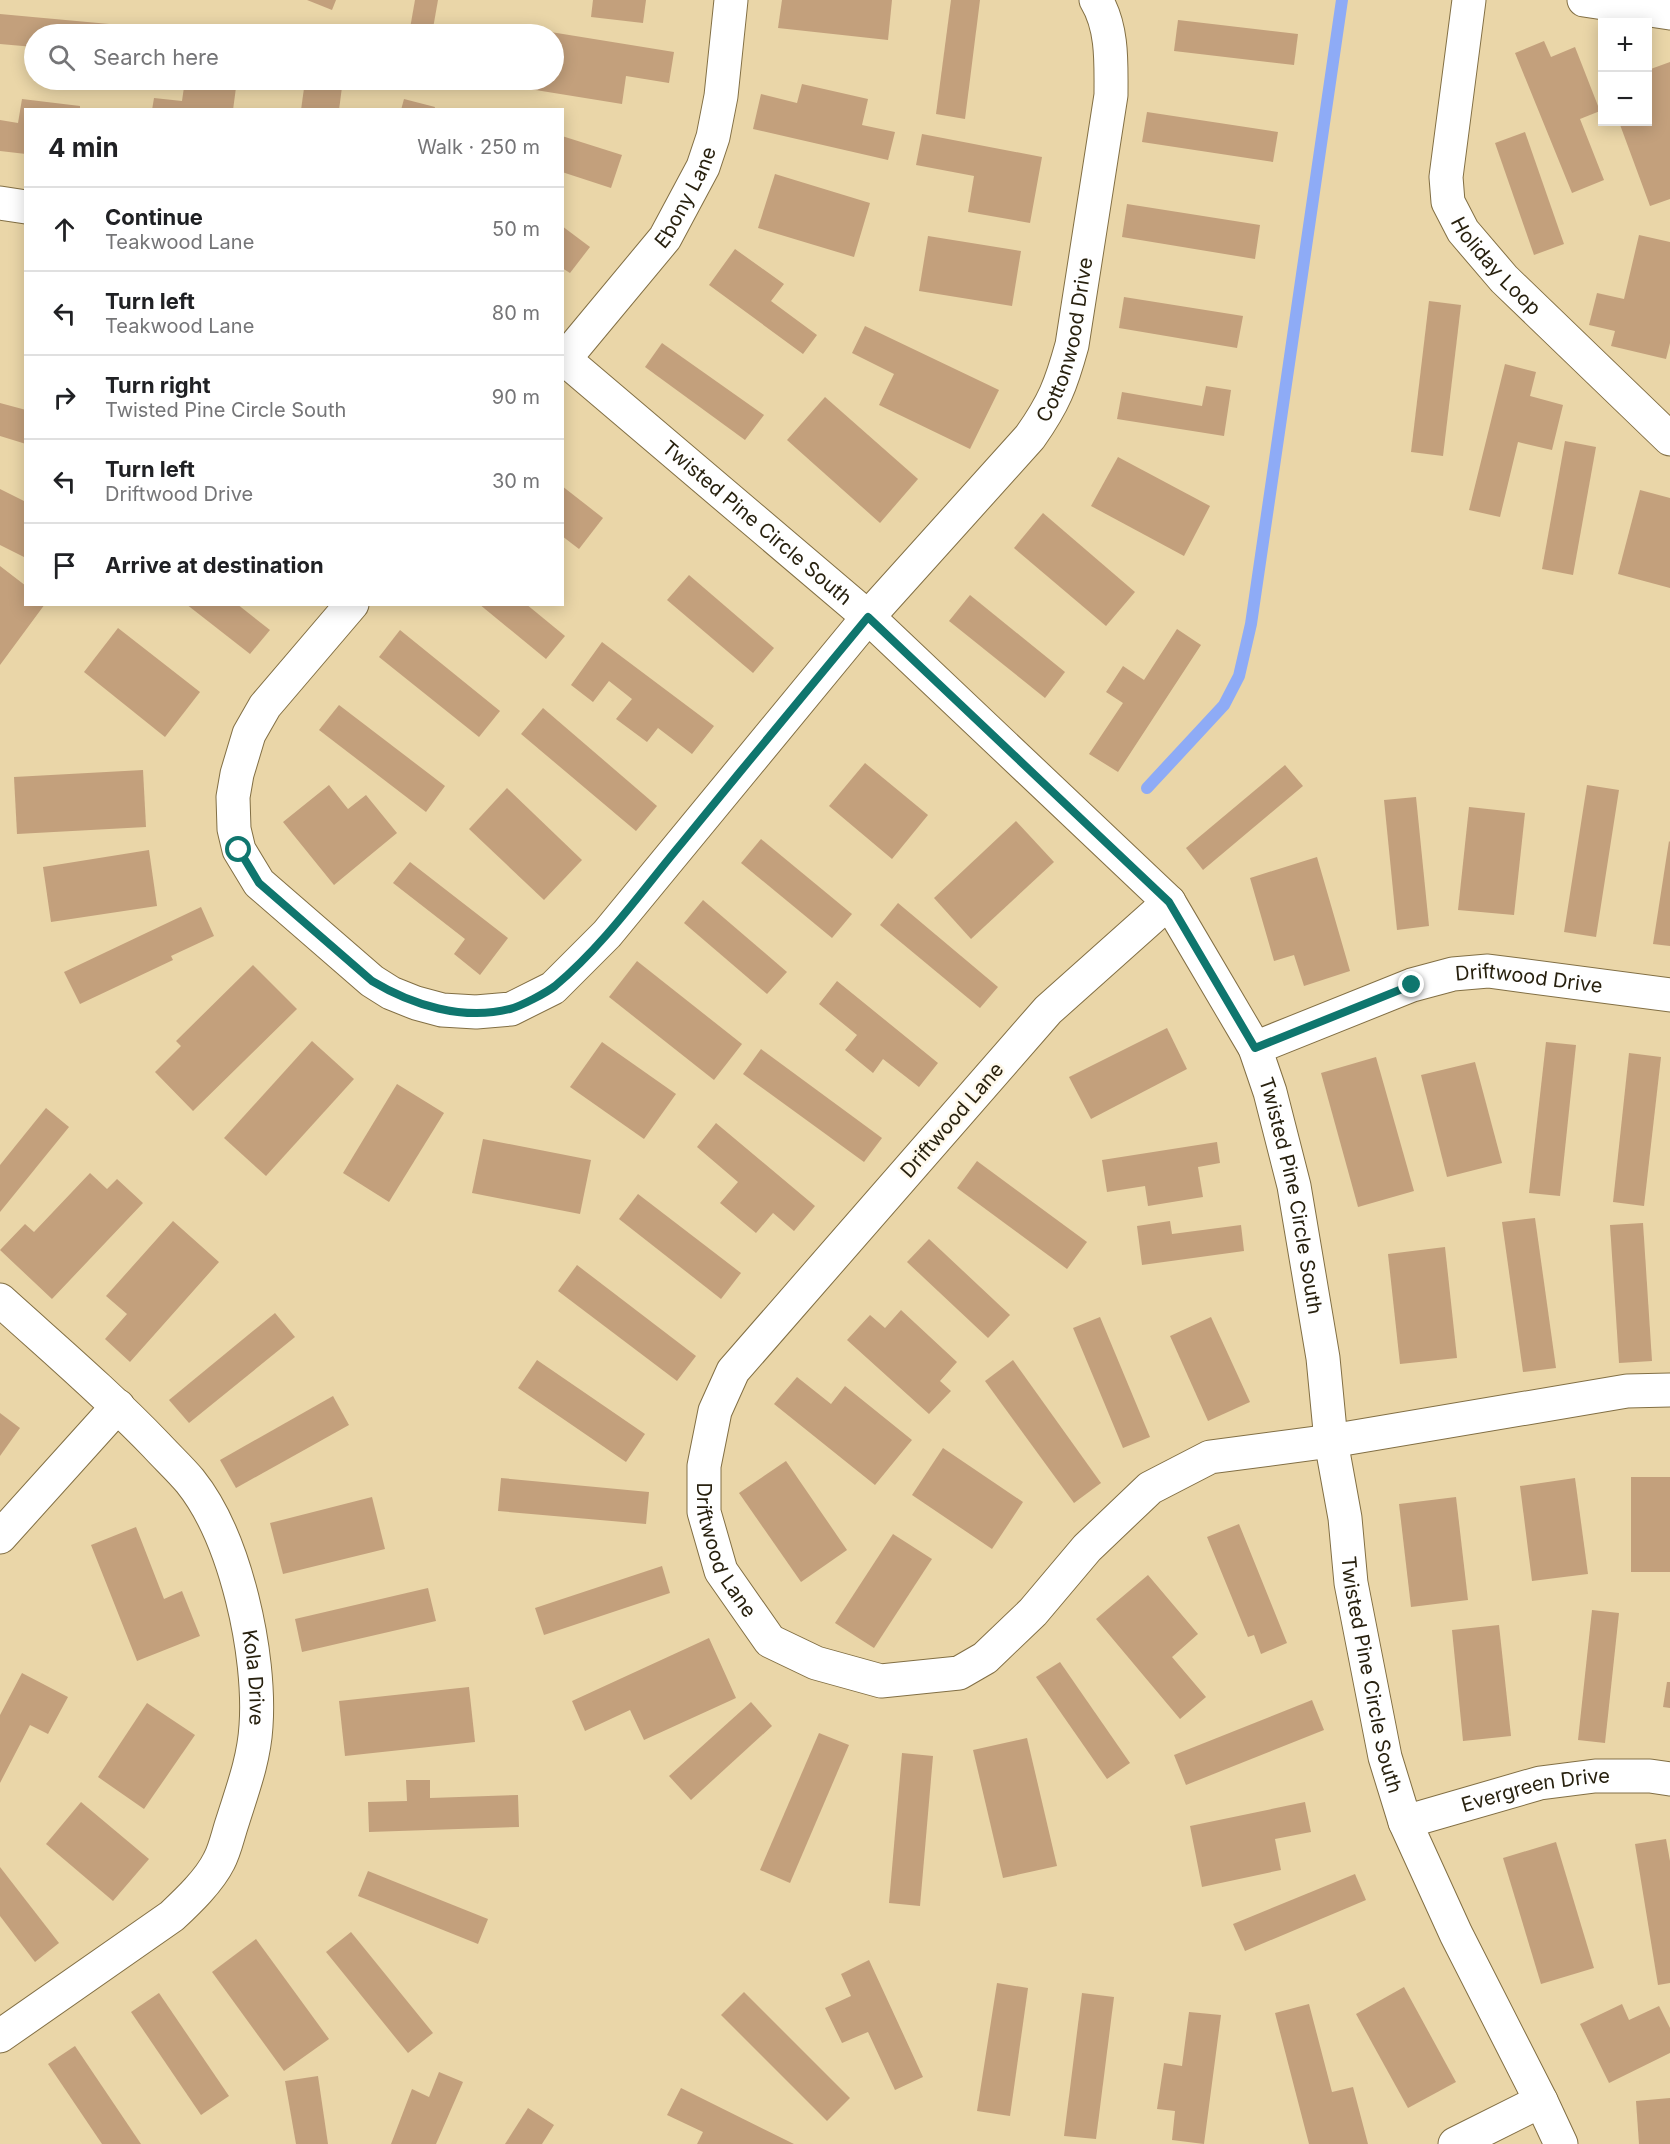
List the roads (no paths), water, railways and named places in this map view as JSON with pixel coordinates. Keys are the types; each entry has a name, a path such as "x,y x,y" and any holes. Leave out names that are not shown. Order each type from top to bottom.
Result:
{"street":[{"name":"Ebony Lane","path":"564,359 665,238 703,167 713,137 721,96 731,0"},
{"name":"Cottonwood Drive","path":"350,606 265,706 249,734 233,797 234,829 239,850 259,883 372,981 391,993 442,1010 476,1012 511,1009 553,988 607,934 868,617 1030,437 1050,408 1063,380 1072,345 1111,95 1108,34 1096,0"},
{"name":"Holiday Loop","path":"1469,0 1446,177 1448,202 1463,231 1504,279 1670,439"},
{"path":"1584,0 1670,13"},
{"path":"0,203 24,207"},
{"name":"Twisted Pine Circle South","path":"564,361 868,617 1169,902 1255,1048 1270,1092 1294,1185 1323,1358 1331,1441 1345,1518 1351,1583 1385,1757 1405,1822 1456,1934 1561,2144"},
{"name":"Driftwood Lane","path":"1169,902 1048,1010 734,1371 715,1411 704,1466 704,1512 721,1571 770,1641 816,1663 881,1682 959,1673 985,1658 1033,1612 1086,1548 1150,1488 1210,1457 1331,1441"},
{"name":"Driftwood Drive","path":"1255,1048 1412,985 1453,974 1488,971 1670,995"},
{"name":"Kola Drive","path":"0,1300 118,1406 190,1482 208,1508 225,1545 245,1612 256,1687 256,1727 250,1767 219,1862 190,1899 172,1916 0,2036"},
{"path":"1331,1441 1627,1391 1670,1390"},
{"path":"0,1537 118,1406"},
{"name":"Evergreen Drive","path":"1405,1822 1540,1783 1595,1776 1650,1776 1670,1779"},
{"path":"1455,2144 1541,2101"}],"waterway":[{"path":"1147,788 1224,705 1239,676 1251,624 1342,0"}]}
